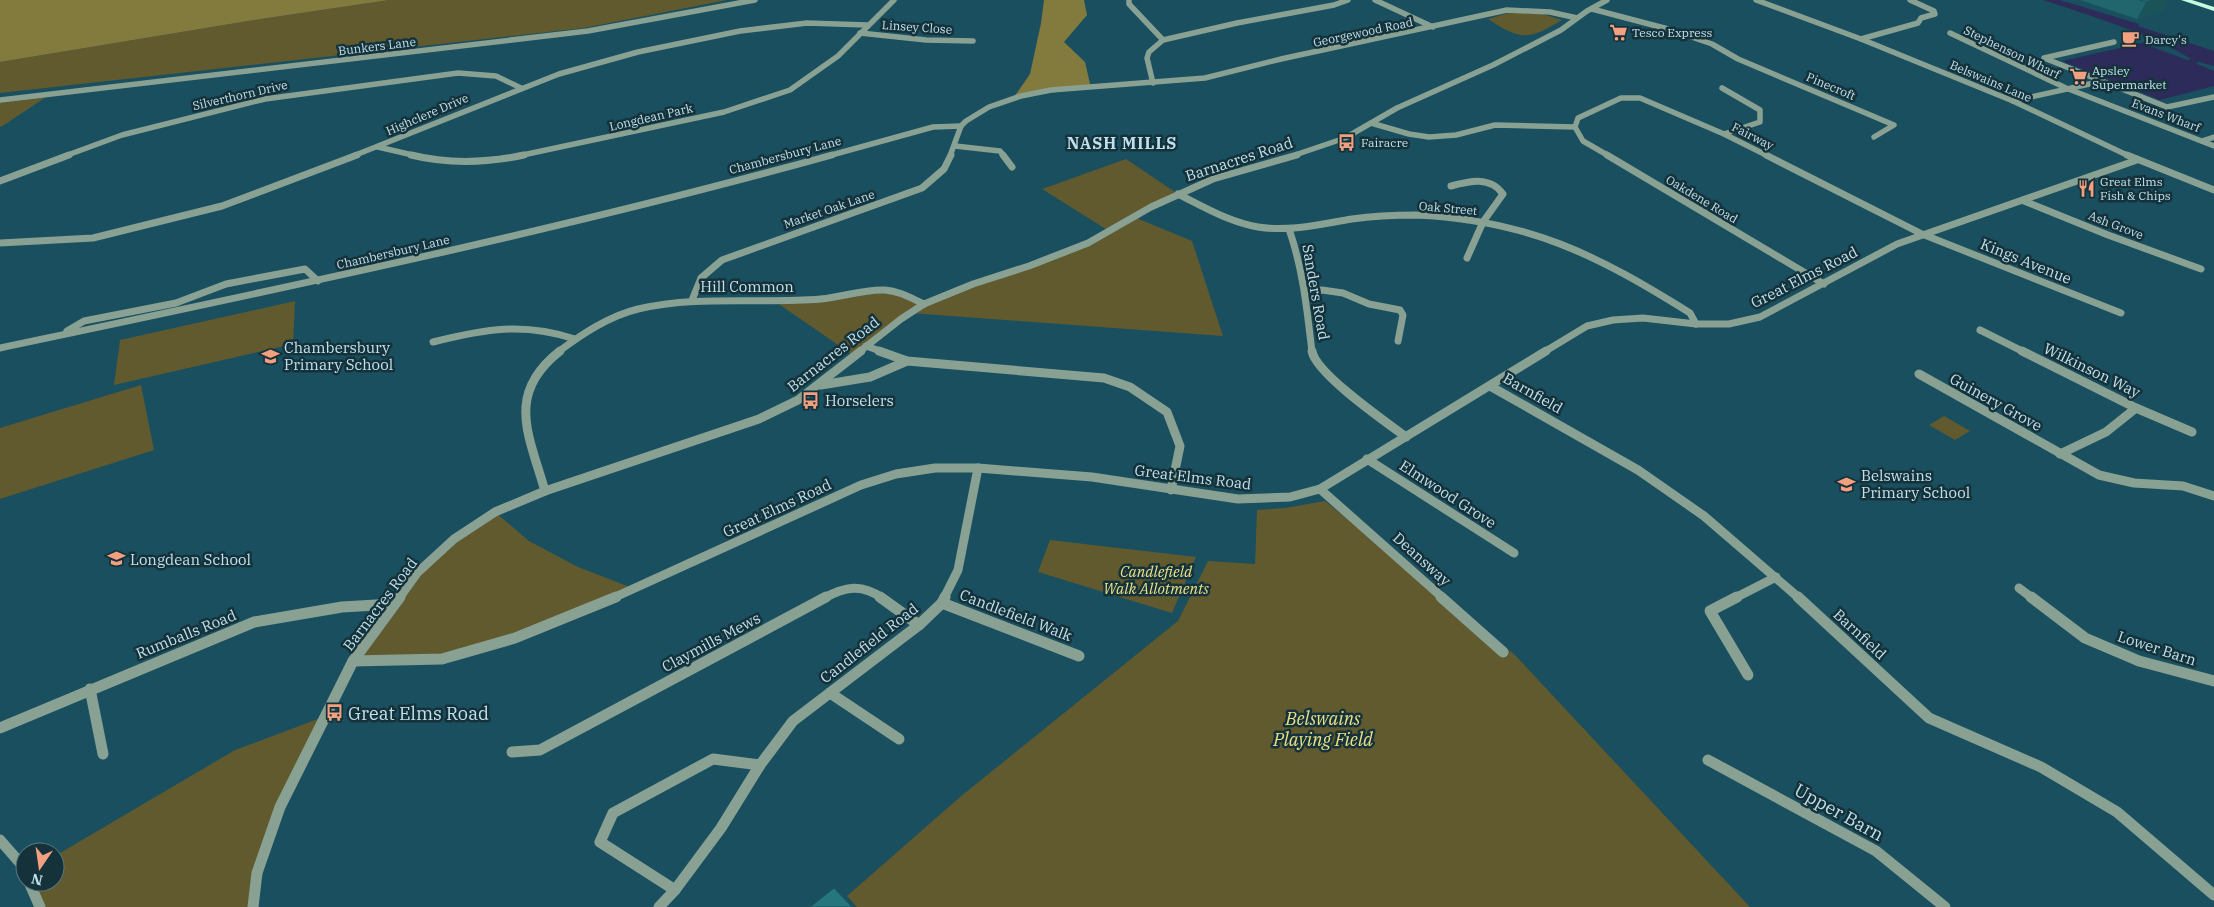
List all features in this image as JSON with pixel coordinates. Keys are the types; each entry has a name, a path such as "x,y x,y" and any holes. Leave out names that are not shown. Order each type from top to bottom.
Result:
{"main road":[{"path":"2185,0 2214,9"}],"street":[{"name":"Bunkers Lane","path":"0,100 588,31 755,0"},
{"name":"Longdean Park","path":"378,147 436,161 496,161 724,112 790,90 838,56 894,0"},
{"path":"1129,0 1129,4 1163,40"},
{"path":"962,126 979,111 1021,96 1050,90 1153,83 1147,58 1149,52 1163,40 1236,22 1334,5 1348,0"},
{"path":"1375,0 1434,27"},
{"name":"Barnacres Road","path":"253,907 256,873 280,807 353,661 416,573 454,538 495,512 545,490 759,419 798,400 820,385 866,346 924,304 973,284 1029,266 1088,243 1151,207 1214,179 1297,155 1345,138 1397,108 1493,65 1561,30 1607,0"},
{"name":"Belswains Lane","path":"1756,0 1860,39 2013,101 2137,160 2214,190"},
{"path":"1860,39 1918,23 1921,18 1935,14 1934,11 1910,0"},
{"path":"1592,8 1712,44 1738,58"},
{"name":"Georgewood Road","path":"1153,83 1221,75 1281,59 1507,10 1550,12 1577,18"},
{"name":"Highclere Drive","path":"0,242 93,238 222,206 378,147 558,74 638,52 740,31 807,22 867,25"},
{"name":"Linsey Close","path":"860,33 926,40 973,40"},
{"name":"Stephenson Wharf","path":"1950,33 2066,88"},
{"path":"2114,42 2044,58 2167,107 2214,97"},
{"name":"Pinecroft","path":"1738,58 1894,125 1874,137"},
{"name":"Silverthorn Drive","path":"0,181 122,135 264,99 363,84 458,73 496,76 521,88"},
{"path":"2013,101 2103,81"},
{"path":"1722,88 1760,110 1760,122 1724,134"},
{"name":"Evans Wharf","path":"2066,88 2214,146"},
{"name":"Fairway","path":"1575,127 1578,118 1621,98 1640,98 1724,134 1922,234"},
{"path":"1371,123 1406,134 1429,137 1449,137 1492,126 1524,123 1575,127"},
{"name":"Market Oak Lane","path":"692,300 700,278 722,260 739,252 922,188 944,169 962,126"},
{"name":"Chambersbury Lane","path":"0,348 318,281 633,207 933,127 962,126"},
{"name":"Oakdene Road","path":"1575,127 1583,141 1824,284"},
{"name":"Evans Wharf","path":"2202,141 2214,137"},
{"path":"955,146 978,147 1000,151 1012,167"},
{"name":"Great Elms Road","path":"353,661 442,659 515,638 635,589 861,485 896,474 935,468 978,468 1092,477 1238,499 1290,497 1320,490 1367,459 1587,326 1613,320 1644,318 1696,324 1729,324 1760,317 1897,244 2137,160"},
{"path":"1451,186 1474,180 1487,181 1498,185 1503,194 1484,222 1467,258"},
{"name":"Oak Street","path":"1178,194 1223,217 1258,227 1289,228 1368,217 1402,216 1443,217 1484,222 1550,239 1595,258 1690,312 1696,324"},
{"name":"Ash Grove","path":"2024,201 2108,235 2201,269"},
{"name":"Sanders Road","path":"1289,228 1297,252 1305,291 1313,358 1340,386 1406,437"},
{"name":"Kings Avenue","path":"1922,234 2121,313"},
{"name":"Chambersbury Lane","path":"62,335 84,321 176,303 226,284 305,269 318,281"},
{"name":"Hill Common","path":"545,490 524,420 525,402 532,383 547,361 575,339 602,323 637,309 692,300 821,299 884,290 902,293 924,304"},
{"path":"1305,291 1322,290 1343,294 1369,304 1400,310 1403,315 1398,341"},
{"path":"433,342 502,327 535,327 575,339"},
{"name":"Wilkinson Way","path":"1980,330 2136,408 2192,432"},
{"path":"866,346 906,361 1104,378 1130,386 1167,412 1180,446 1172,490"},
{"path":"820,385 870,377 906,361"},
{"name":"Guinery Grove","path":"1919,374 2099,475 2134,483 2182,486 2214,496"},
{"name":"Barnfield","path":"1490,386 1638,470 1704,516 1776,577 1929,718 2041,767 2117,812 2214,895"},
{"path":"2060,454 2106,432 2136,408"},
{"name":"Elmwood Grove","path":"1367,459 1514,553"},
{"name":"Candlefield Road","path":"658,907 675,890 721,828 760,765 794,721 919,625 942,603 958,570 978,468"},
{"name":"Deansway","path":"1320,490 1503,652"},
{"path":"1748,675 1710,611 1776,577"},
{"name":"Lower Barn","path":"2019,588 2085,638 2139,661 2214,681"},
{"name":"Claymills Mews","path":"512,752 540,750 841,589 869,589 919,625"},
{"name":"Candlefield Walk","path":"942,603 1079,656"},
{"name":"Rumballs Road","path":"0,728 254,622 342,607 393,604"},
{"path":"90,689 103,754"},
{"path":"830,693 900,739"},
{"path":"675,890 600,842 613,813 713,759 760,765"},
{"name":"Upper Barn","path":"1708,760 1876,851 1945,907"},
{"path":"0,840 15,857"},
{"path":"33,892 40,907"}],"green space":[{"path":"389,0 727,0 584,28 0,93 0,62"},
{"path":"1512,12 1539,13 1562,20 1551,27 1525,35 1509,31 1488,19"},
{"path":"46,97 4,125 0,127 0,101"},
{"path":"1126,159 1178,194 1134,217 1192,241 1223,336 910,313 854,356 773,300 884,290 924,304 1029,266 1109,231 1042,189"},
{"path":"295,301 293,344 114,385 120,340"},
{"path":"141,385 154,450 0,499 0,428"},
{"path":"1944,416 1970,431 1955,440 1929,425"},
{"name":"Belswains Playing Field","path":"1325,501 1515,655 1750,907 857,907 847,896 960,797 1178,621 1208,561 1255,564 1257,510 1285,508"},
{"path":"495,512 529,541 578,567 635,589 442,659 353,661 417,573"},
{"name":"Candlefield Walk Allotments","path":"1050,540 1196,557 1172,613 1038,572"},
{"path":"334,713 280,807 253,907 40,907 33,892 65,892 65,850 235,750"}],"shaded area":[{"path":"0,0 389,0 0,62"},
{"path":"1044,0 1084,0 1087,15 1064,42 1085,62 1091,88 1014,97 1030,74"},
{"path":"2043,0 2060,0 2139,24 2138,26 2214,51 2214,66 2199,62 2195,63 2214,71 2214,86 2160,100 2062,61 2142,43 2187,60 2191,59 2139,33"}],"building":[{"path":"834,888 852,907 810,907"}],"place":[{"name":"Tesco Express","path":"1618,32"},
{"name":"Darcy's","path":"2131,39"},
{"name":"Apsley Supermarket","path":"2078,77"},
{"name":"Fairacre","path":"1347,142"},
{"name":"Great Elms Fish & Chips","path":"2086,188"},
{"name":"Chambersbury Primary School","path":"270,356"},
{"name":"Horselers","path":"811,400"},
{"name":"Belswains Primary School","path":"1847,484"},
{"name":"Longdean School","path":"116,559"},
{"name":"Great Elms Road","path":"334,713"}],"district":[{"name":"NASH MILLS","path":"1122,143"}]}
